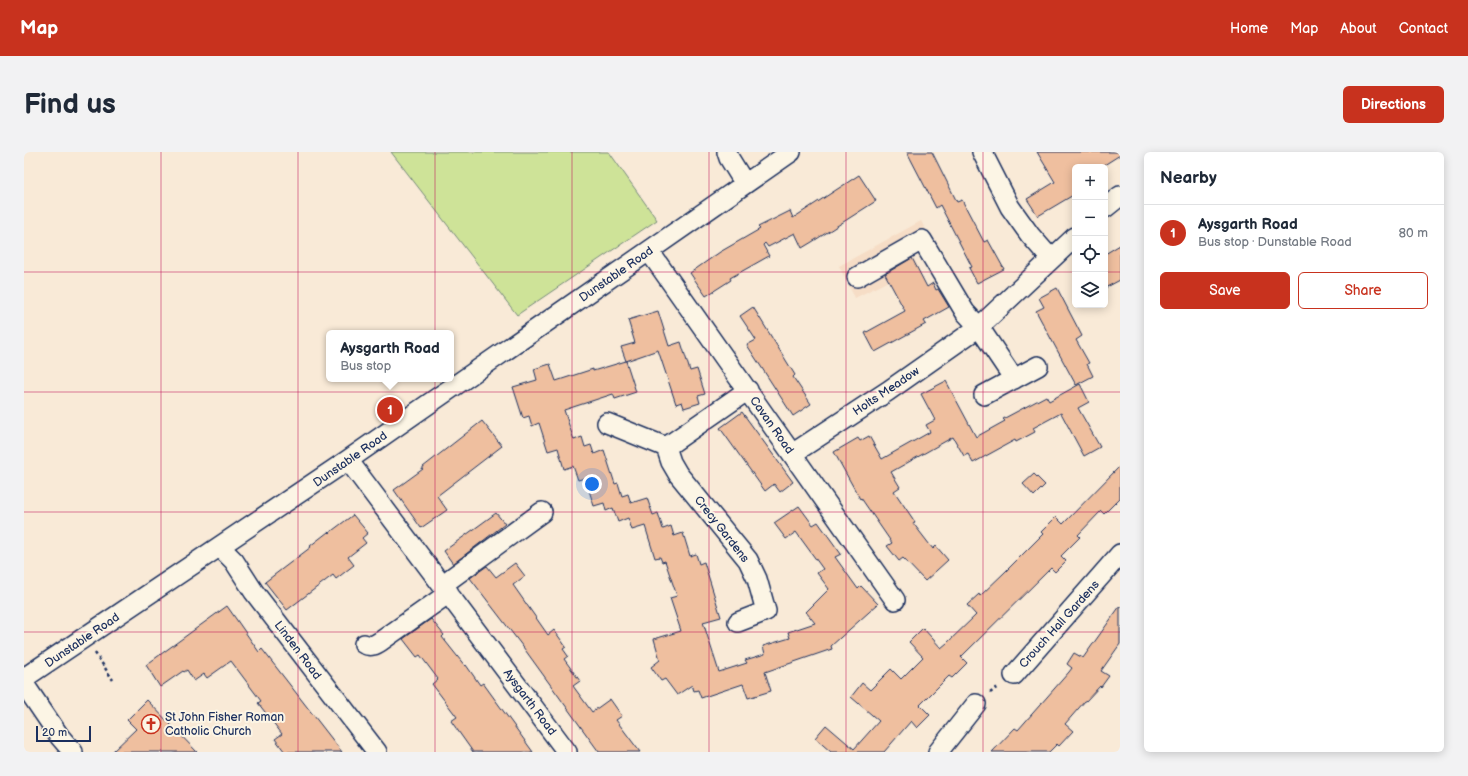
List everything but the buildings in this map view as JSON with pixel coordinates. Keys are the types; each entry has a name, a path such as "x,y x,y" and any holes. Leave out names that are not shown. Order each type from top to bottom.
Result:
{"street":[{"path":"727,152 745,184"},
{"name":"Dunstable Road","path":"24,678 220,548 791,152"},
{"path":"982,152 1010,207 1030,235 1051,259"},
{"path":"1108,206 1120,196"},
{"name":"Holts Meadow","path":"792,454 888,391 979,327 1072,239"},
{"path":"857,277 922,240 965,312 979,327 1014,379"},
{"name":"Cavan Road","path":"649,251 895,600"},
{"path":"984,395 1038,366"},
{"path":"607,423 666,447 748,390"},
{"name":"Crecy Gardens","path":"666,447 671,462 678,474 748,560 757,579 766,611 738,622"},
{"name":"Aysgarth Road","path":"348,460 567,752"},
{"path":"364,644 369,646 375,645 381,641 542,512"},
{"name":"Linden Road","path":"220,548 234,561 254,592 377,752"},
{"name":"Crouch Hall Gardens","path":"1014,675 1120,554"},
{"path":"24,684 60,737 73,752"},
{"path":"938,752 976,704"}],"path":[{"path":"96,653 113,680"},
{"path":"976,704 1014,675"}],"shaded area":[{"path":"921,221 967,308 920,252 911,254 918,266 855,298 839,266"}],"green space":[{"path":"391,152 609,152 657,220 517,315"}],"place":[{"name":"Aysgarth Road","path":"390,410"},
{"name":"St John Fisher Roman Catholic Church","path":"151,724"}]}
